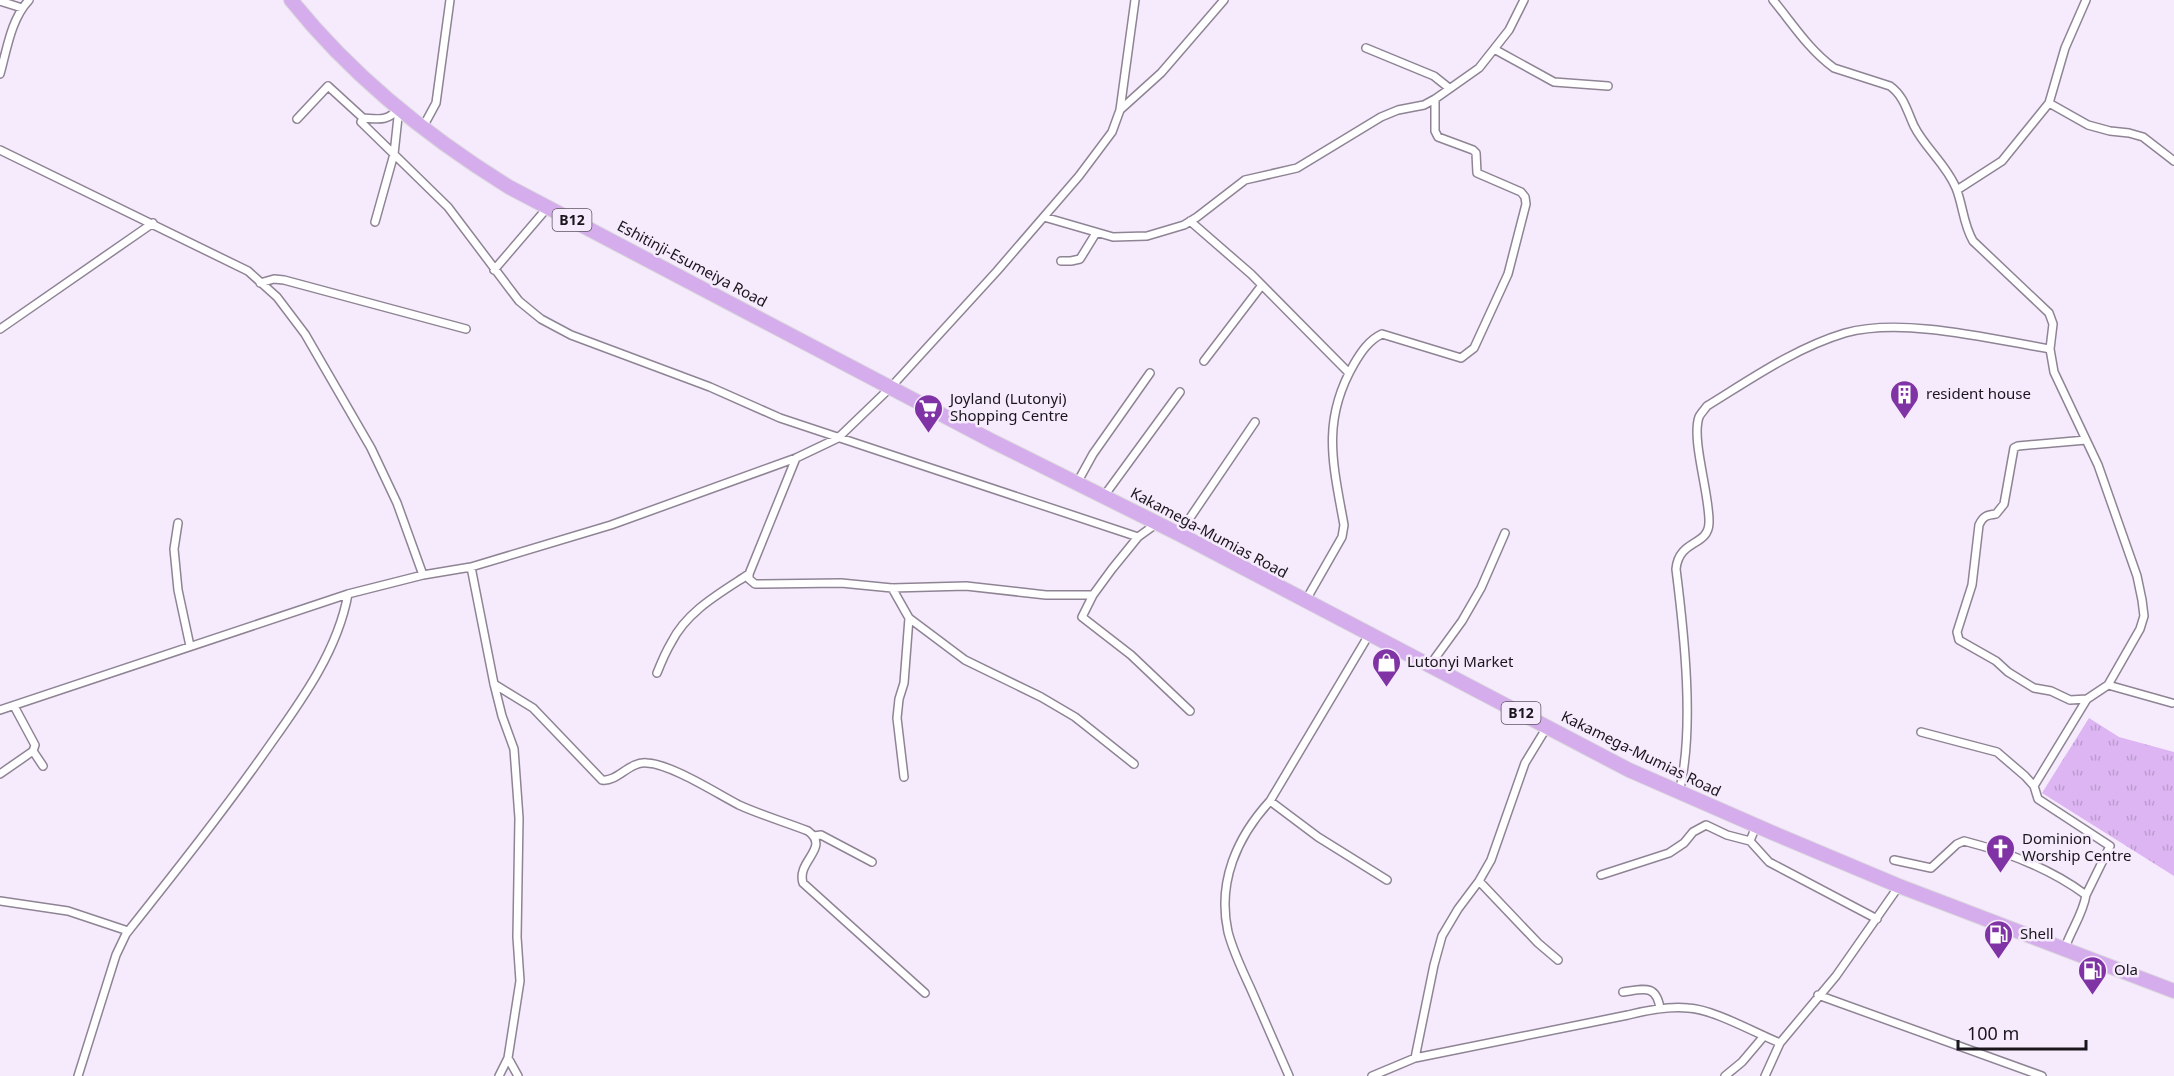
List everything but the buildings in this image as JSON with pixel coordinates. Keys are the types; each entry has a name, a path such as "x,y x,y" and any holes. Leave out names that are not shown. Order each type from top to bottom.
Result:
{"highway":[{"name":"Eshitinji-Esumeiya Road","path":"291,0 329,42 399,108 471,164 509,187 891,387"},
{"name":"Kakamega-Mumias Road","path":"891,387 1370,633 1629,770 1899,886 2174,991"}],"street":[{"path":"0,74 16,20 29,0"},
{"path":"423,127 436,103 450,0"},
{"path":"0,710 348,594 423,575 471,567 611,525 796,458 838,438 891,387 1044,217 1112,132 1120,110 1135,0"},
{"path":"1120,110 1161,73 1224,0"},
{"path":"1044,217 1096,233 1131,238 1169,230 1190,221 1245,180 1297,168 1381,117 1398,110 1424,105 1435,99 1479,68 1509,30 1524,0"},
{"path":"1773,0 1802,37 1827,63 1834,68 1896,90 1926,147 1941,164 1957,190 1965,227 1973,241 2049,313 2054,324 2050,349 2054,372 2098,465 2137,576 2144,616 2140,629 2108,685 2087,699 2034,786"},
{"path":"1957,190 2002,161 2049,103 2066,48 2086,0"},
{"path":"0,1 22,8"},
{"path":"1366,48 1434,76 1449,88"},
{"path":"1494,49 1554,82 1608,87"},
{"path":"297,119 328,86 363,118 374,120 392,117 399,108"},
{"path":"1305,601 1342,537 1344,525 1331,436 1335,408 1349,373 1365,347 1382,334 1451,356 1461,358 1466,356 1474,348 1508,274 1526,204 1525,197 1521,192 1479,175 1476,169 1476,153 1469,147 1438,137 1435,131 1435,99"},
{"path":"2049,103 2088,125 2143,138 2174,161"},
{"path":"375,222 394,154 399,108"},
{"path":"363,118 361,122 448,207 519,302 541,320 571,335 710,387 780,418 1138,537"},
{"path":"0,150 153,223 248,272 277,297 305,334 371,448 397,503 423,575"},
{"path":"494,270 548,207"},
{"path":"1190,221 1262,285 1349,373"},
{"path":"0,328 153,223"},
{"path":"1060,261 1080,259 1096,233"},
{"path":"260,283 274,279 284,280 466,329"},
{"path":"1204,361 1262,285"},
{"path":"1679,792 1686,739 1686,708 1676,569 1677,558 1682,551 1704,536 1709,526 1698,441 1699,417 1707,406 1796,353 1846,333 1875,329 1927,328 2050,349"},
{"path":"1077,483 1099,446 1150,373"},
{"path":"1104,496 1180,392"},
{"path":"1179,534 1255,422"},
{"path":"2085,440 2014,448 2004,504 1996,514 1981,519 1979,525 1971,585 1957,632 1959,640 1964,644 1996,661 2022,681 2070,700 2087,699"},
{"path":"796,458 749,574 749,579 760,585 841,583 892,588 966,585 1046,595 1093,596"},
{"path":"178,523 174,549 178,590 190,646"},
{"path":"1157,523 1138,537 1112,569 1093,596 1082,617 1131,655 1190,711"},
{"path":"1430,665 1462,621 1481,588 1505,533"},
{"path":"471,567 494,684 514,749 519,818 517,937 520,981 508,1058 499,1076"},
{"path":"657,673 671,641 685,621 705,604 749,574"},
{"path":"892,588 909,618 964,660 1041,697 1075,717 1134,764"},
{"path":"78,1076 116,955 128,931 228,805 311,685 344,619 348,594"},
{"path":"904,777 897,718 904,683 909,618"},
{"path":"1289,1076 1228,932 1224,901 1230,864 1240,840 1270,801 1370,633"},
{"path":"494,684 533,708 602,780 611,779 639,762 659,765 741,806 808,831 814,836 816,847 802,870 803,883 925,993"},
{"path":"2108,685 2173,702"},
{"path":"14,706 34,745 33,752 43,766"},
{"path":"1415,1058 1442,936 1479,881 1497,848 1525,763 1547,727"},
{"path":"1920,732 1997,752 2025,776 2034,786 2038,799 2046,806 2110,846 2086,895 2084,907 2065,948"},
{"path":"0,774 33,752"},
{"path":"1270,801 1318,837 1387,880"},
{"path":"1601,875 1669,853 1684,843 1693,832 1706,825 1750,841 1769,862 1877,919"},
{"path":"1750,841 1756,826"},
{"path":"814,836 821,835 872,862"},
{"path":"1894,860 1930,868 1957,844 1964,841 2006,853 2058,877 2086,895"},
{"path":"1479,881 1538,943 1558,960"},
{"path":"1765,1076 1780,1043 1836,976 1899,886"},
{"path":"0,901 68,911 128,931"},
{"path":"1623,992 1642,989 1654,991 1658,996 1660,1008"},
{"path":"1818,995 2042,1076"},
{"path":"1372,1076 1415,1058 1660,1008 1690,1007 1726,1019 1780,1043"},
{"path":"1725,1076 1742,1062 1764,1036"},
{"path":"508,1058 519,1076"}],"green space":[{"path":"2089,718 2119,737 2174,752 2174,876 2042,793"}],"place":[{"name":"resident house","path":"1905,420"},
{"name":"Joyland (Lutonyi) Shopping Centre","path":"929,434"},
{"name":"Lutonyi Market","path":"1386,688"},
{"name":"Dominion Worship Centre","path":"2001,874"},
{"name":"Shell","path":"1999,960"},
{"name":"Ola","path":"2093,996"}]}
